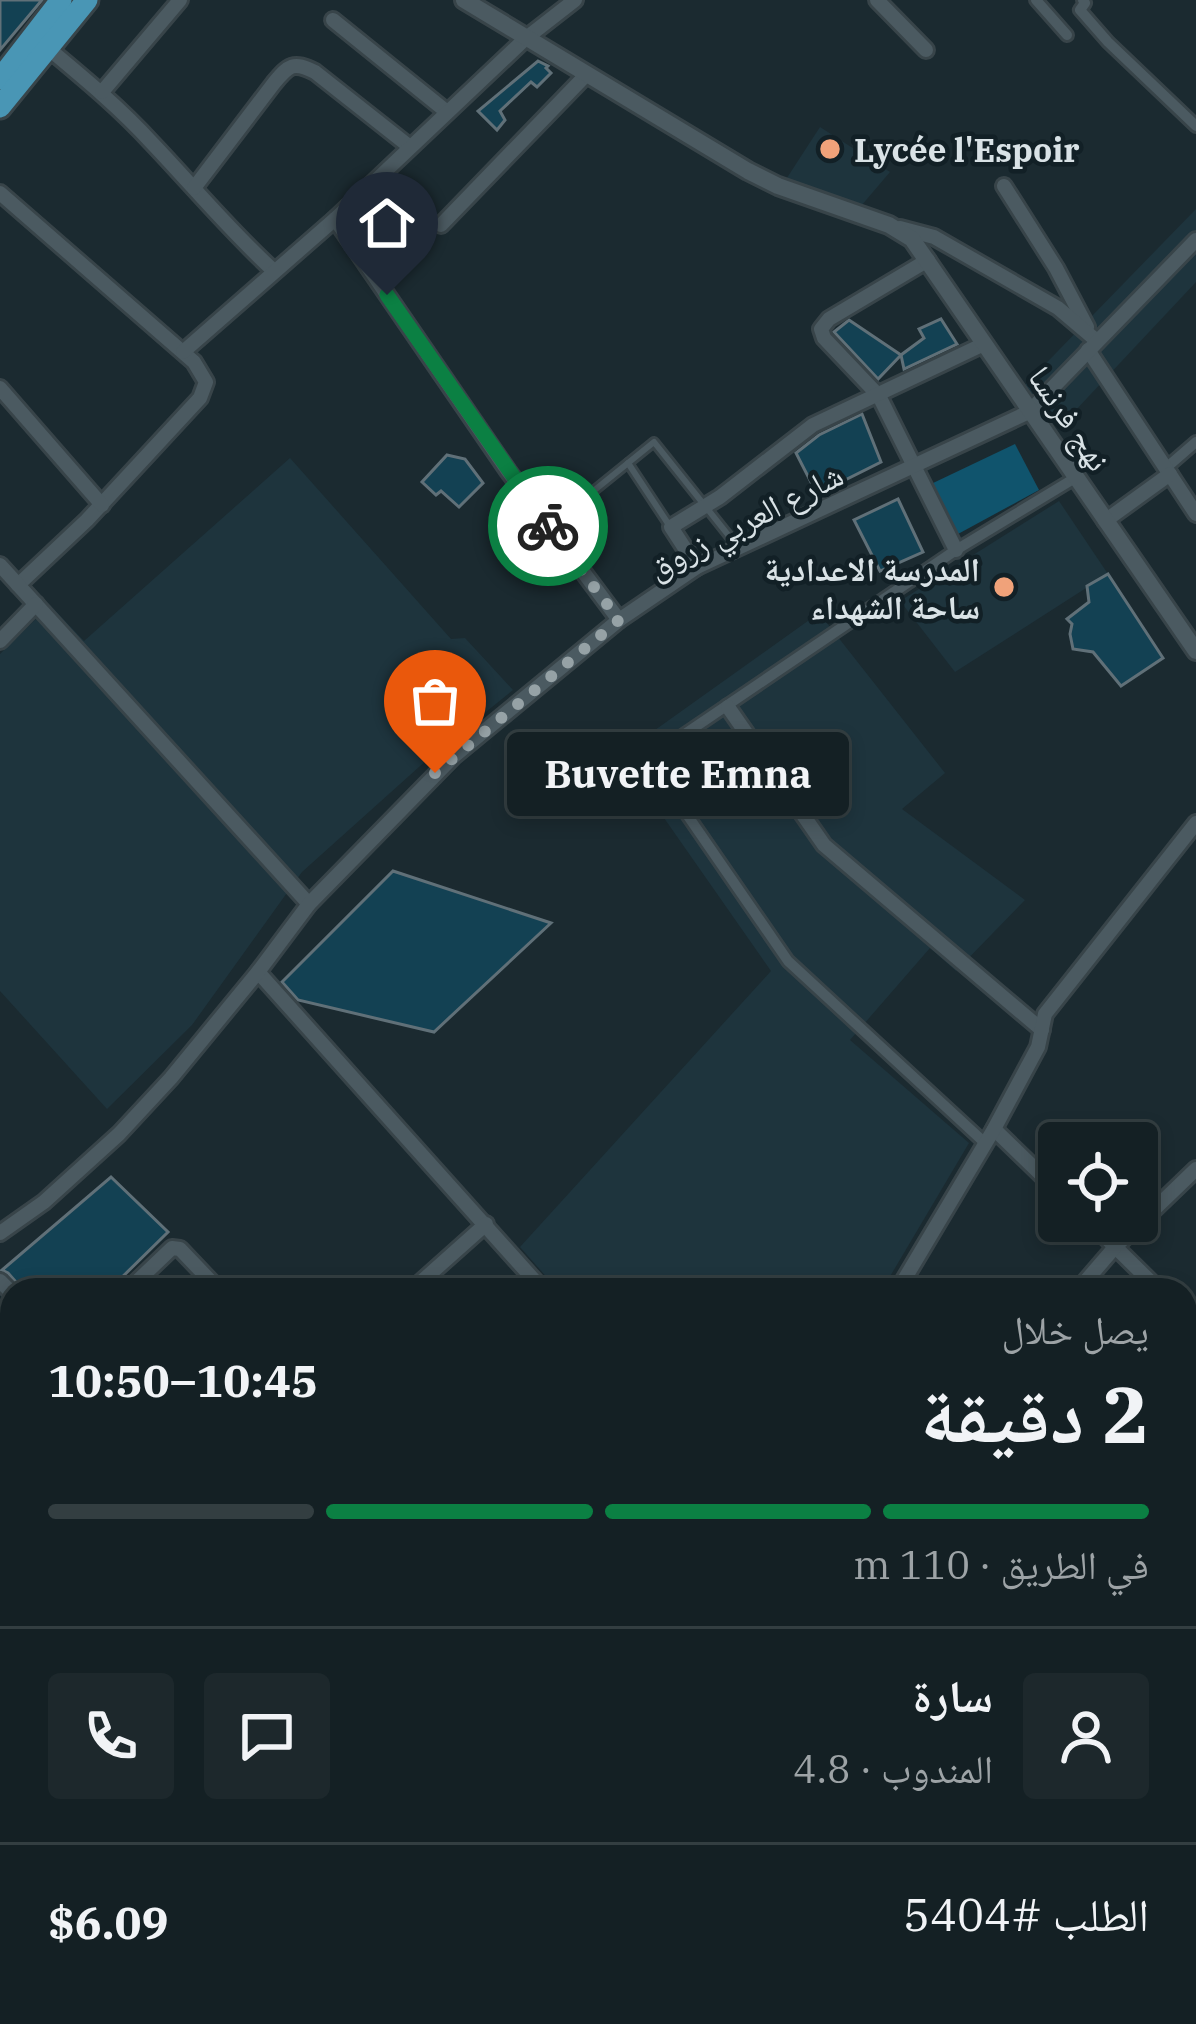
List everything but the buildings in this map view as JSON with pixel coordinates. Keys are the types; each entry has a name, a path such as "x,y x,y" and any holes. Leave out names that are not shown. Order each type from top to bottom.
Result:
{"main road":[{"path":"0,80 9,53 62,0"},
{"path":"0,107 87,0"}],"street":[{"path":"102,92 181,0"},
{"path":"464,0 778,186 934,237 1058,308 1092,343"},
{"path":"182,352 335,220 526,39 575,0"},
{"path":"877,0 926,50"},
{"path":"1036,0 1067,35"},
{"path":"1086,1 1080,10 1196,127"},
{"path":"333,20 447,112"},
{"path":"49,49 102,92 274,272"},
{"path":"194,188 274,82 293,65 315,72 410,147"},
{"path":"441,225 587,74"},
{"path":"1004,186 1196,514"},
{"path":"0,193 194,362 206,382 200,398 102,505 18,585"},
{"path":"335,220 619,620"},
{"name":"نهج فرنسا","path":"889,225 912,239 928,260 1194,646"},
{"path":"1029,412 1092,343 1195,244"},
{"path":"928,260 829,319 821,329 824,338 879,396 956,550"},
{"path":"697,567 671,527 813,425 983,344"},
{"path":"0,388 102,505"},
{"name":"شارع العربي زروق","path":"0,1233 44,1202 119,1134 259,972 308,904 454,755 619,620 697,567 1029,412"},
{"path":"1105,521 1196,442"},
{"path":"1038,1175 788,961 651,766 651,757 956,550 1075,478"},
{"path":"0,565 308,904"},
{"path":"0,641 36,604"},
{"path":"728,707 824,845 1042,1030"},
{"path":"905,1278 1038,1047 1045,1014 1196,823"},
{"path":"259,972 533,1278"},
{"path":"1088,1278 1196,1169"},
{"path":"425,1278 486,1224"},
{"path":"1110,1242 1147,1278"},
{"path":"140,1278 172,1247 180,1249 208,1278"}],"lane":[{"path":"549,527 654,442 739,549"},
{"path":"628,463 671,527"}],"shaded area":[{"name":"Lycée l'Espoir","path":"820,127 890,172 861,206 783,184"},
{"path":"1196,209 1196,282 1059,428 1022,388"},
{"path":"1015,444 1039,490 958,534 931,484"},
{"path":"290,458 451,639 465,638 513,690 302,872 192,1025 107,1109 0,991 0,654 50,605 84,641"},
{"name":"المدرسة الاعدادية ساحة الشهداء","path":"1059,501 1108,574 955,672 900,601"},
{"path":"819,613 945,773 902,809 1025,900 956,971 930,948 850,1040 969,1143 889,1278 547,1278 520,1247 771,971 620,755"}],"way so far":[{"path":"435,773 619,620 548,526"}],"place":[{"name":"Lycée l'Espoir","path":"830,149"},
{"name":"المدرسة الاعدادية ساحة الشهداء","path":"1004,587"},
{"name":"Buvette Emna","path":"435,773"}],"route":[{"path":"387,295 548,526"}]}
